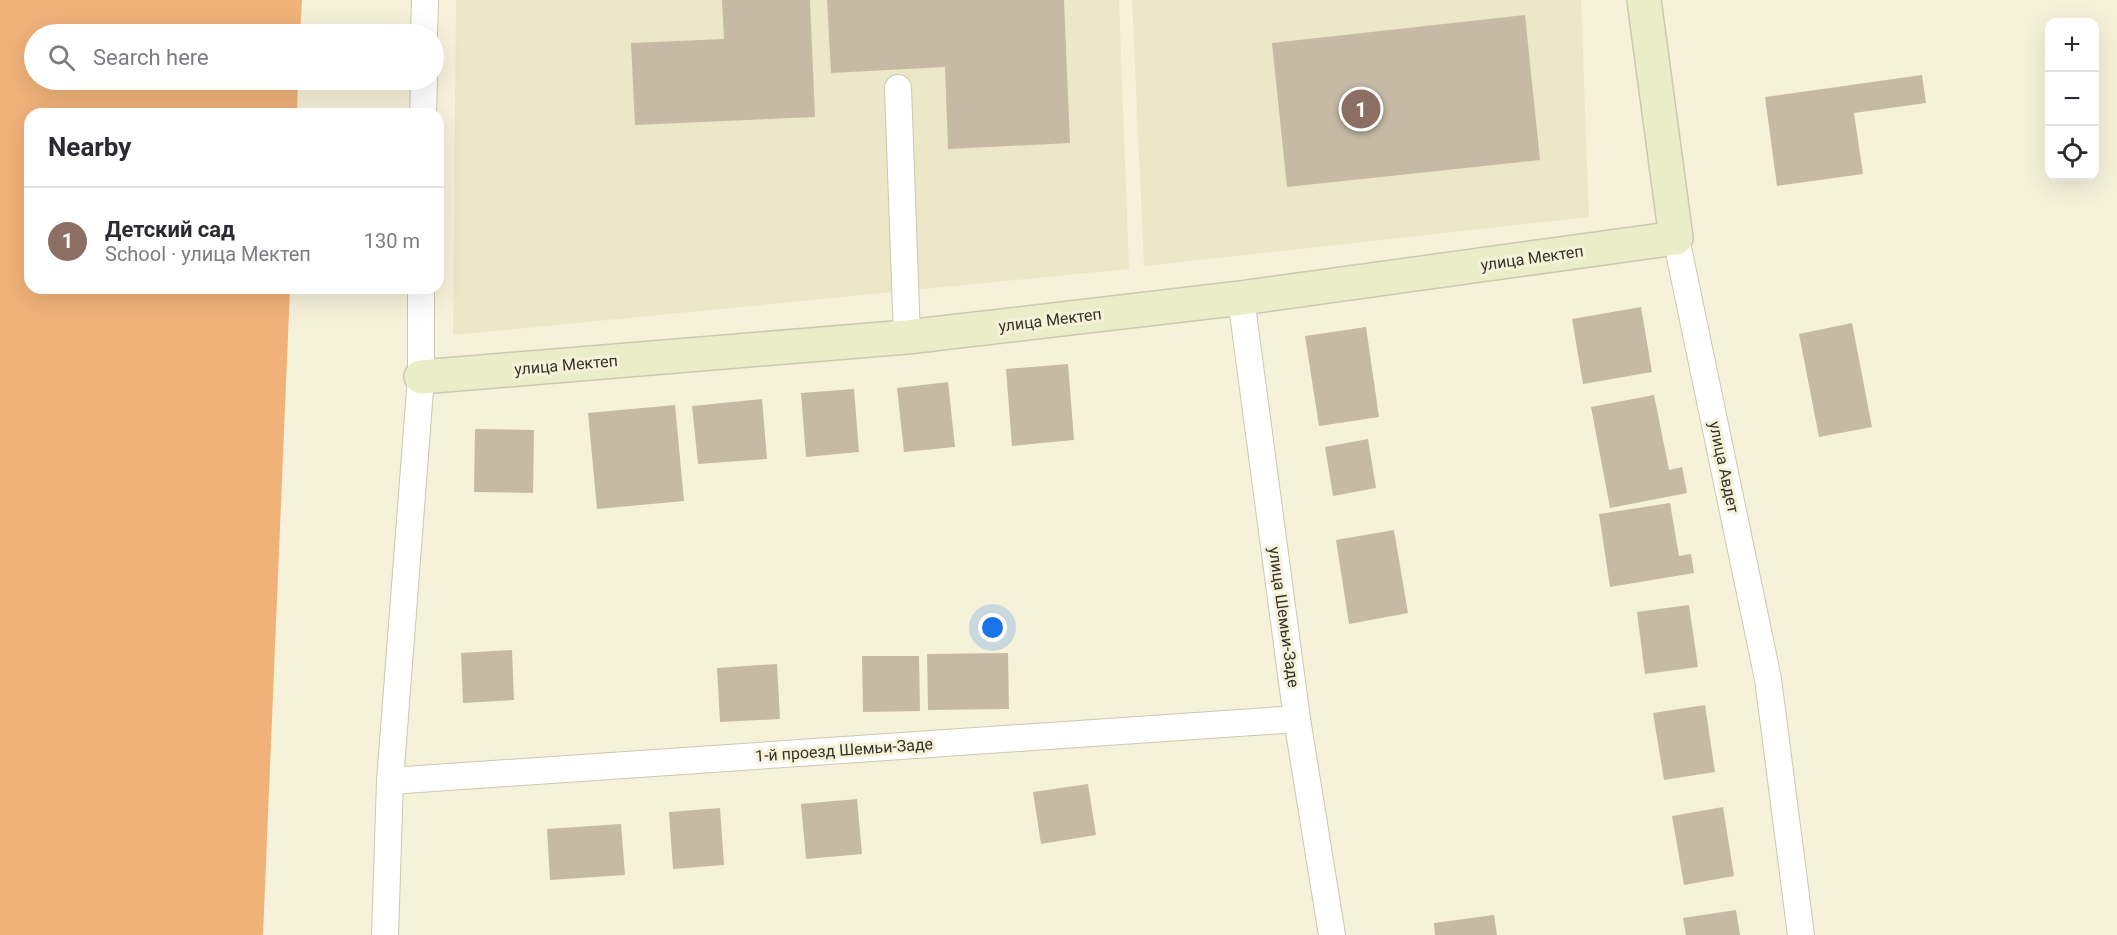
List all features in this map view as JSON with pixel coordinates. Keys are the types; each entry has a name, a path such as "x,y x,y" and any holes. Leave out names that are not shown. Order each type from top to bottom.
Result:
{"street":[{"path":"424,24 425,0"},
{"name":"улица Авдет","path":"1644,0 1676,238 1768,679 1802,935"},
{"path":"898,88 907,337"},
{"path":"423,90 423,108"},
{"name":"улица Мектеп","path":"421,377 907,337 1241,298 1676,238"},
{"path":"385,935 390,781 421,377 421,294"},
{"name":"улица Шемьи-Заде","path":"1241,298 1297,719 1332,935"},
{"name":"1-й проезд Шемьи-Заде","path":"390,781 1297,719"}],"shaded area":[{"path":"0,0 302,0 301,24 24,24 24,90 298,90 297,108 24,108 24,294 290,294 263,935 0,935"},
{"path":"456,0 1119,0 1129,269 453,335"},
{"path":"1132,0 1581,0 1589,217 1144,266"}],"building":[{"path":"722,0 810,0 815,117 635,125 631,43 724,39"},
{"path":"827,0 1064,0 1070,143 948,149 945,67 831,73"},
{"path":"1525,15 1540,160 1287,187 1272,43"},
{"path":"1922,75 1926,103 1854,113 1863,174 1777,186 1765,97"},
{"path":"1641,307 1652,372 1583,384 1572,319"},
{"path":"1852,323 1872,427 1819,437 1799,334"},
{"path":"1366,327 1379,417 1319,426 1305,336"},
{"path":"1068,364 1074,440 1012,446 1006,369"},
{"path":"948,382 955,447 904,452 897,388"},
{"path":"854,389 859,452 806,457 801,393"},
{"path":"1654,395 1669,470 1682,467 1687,493 1610,508 1591,407"},
{"path":"762,399 767,459 698,464 692,406"},
{"path":"675,405 684,501 597,509 588,413"},
{"path":"475,429 534,430 533,493 474,492"},
{"path":"1368,439 1376,488 1333,496 1325,447"},
{"path":"1670,503 1679,556 1691,554 1694,573 1610,587 1599,514"},
{"path":"1394,530 1408,613 1349,624 1336,540"},
{"path":"1689,605 1698,667 1645,674 1637,612"},
{"path":"512,650 514,700 463,703 461,653"},
{"path":"1008,653 1009,709 928,710 927,654"},
{"path":"862,656 919,656 920,711 863,712"},
{"path":"777,664 780,719 720,722 717,668"},
{"path":"1705,705 1715,772 1664,780 1653,713"},
{"path":"1088,784 1096,835 1041,844 1033,792"},
{"path":"857,799 862,854 806,859 801,804"},
{"path":"1723,807 1734,876 1684,885 1672,816"},
{"path":"720,808 724,865 673,869 669,812"},
{"path":"621,824 625,875 550,880 547,829"},
{"path":"1736,910 1740,935 1686,935 1683,918"},
{"path":"1494,915 1497,935 1435,935 1434,923"}],"place":[{"name":"Детский сад","path":"1361,109"}]}
